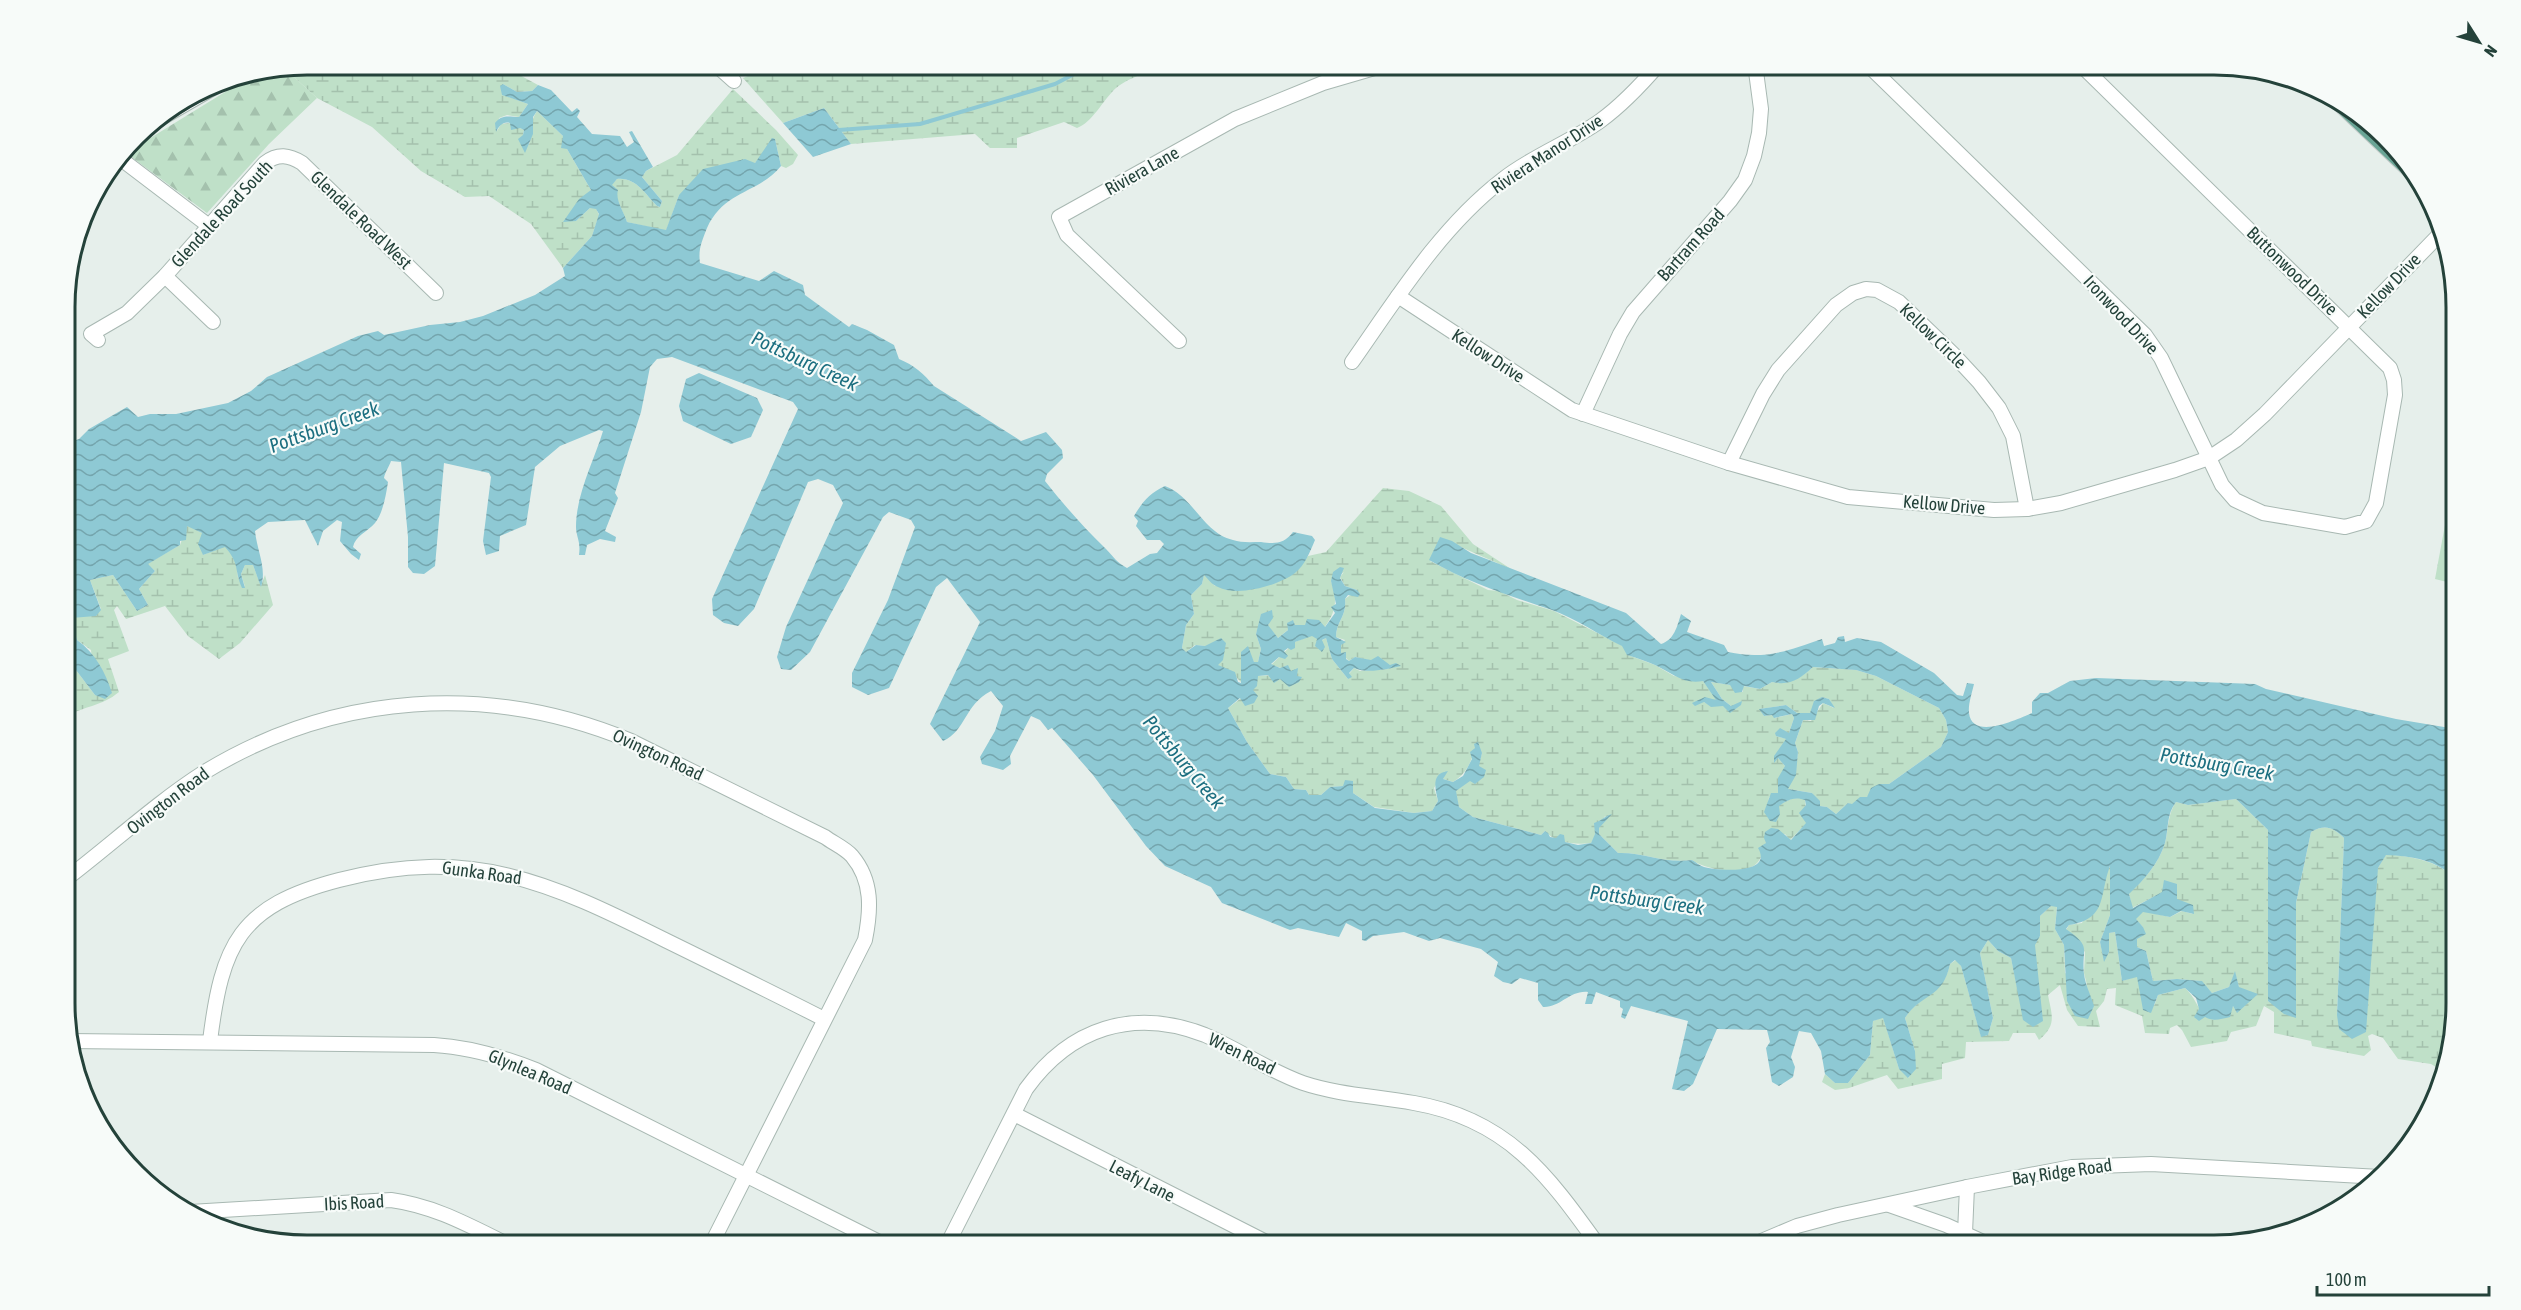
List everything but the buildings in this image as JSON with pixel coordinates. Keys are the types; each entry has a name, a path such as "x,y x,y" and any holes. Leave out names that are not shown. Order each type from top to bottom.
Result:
{"street":[{"path":"727,75 734,81"},
{"name":"Riviera Lane","path":"1179,341 1067,235 1059,217 1235,119 1323,83 1350,75"},
{"name":"Riviera Manor Drive","path":"1352,362 1419,267 1472,205 1522,166 1599,121 1621,104 1649,75"},
{"name":"Bartram Road","path":"1583,414 1620,334 1633,312 1730,201 1745,180 1759,133 1760,93 1756,75"},
{"name":"Ironwood Drive","path":"1878,75 2145,335 2161,358 2222,485 2235,500 2250,509 2345,527 2366,520"},
{"name":"Buttonwood Drive","path":"2091,75 2386,362 2394,380 2395,395 2376,502 2366,520"},
{"name":"Glendale Road South","path":"98,340 91,334 127,313 165,276 265,163 281,156"},
{"name":"Glendale Road West","path":"281,156 292,157 302,163 436,293"},
{"path":"126,163 209,226"},
{"name":"Kellow Drive","path":"1398,296 1550,397 1583,414 1729,463 1848,497 1994,510 2027,509 2072,500 2209,458 2236,440 2265,414 2436,238"},
{"path":"165,276 213,322"},
{"name":"Kellow Circle","path":"1729,463 1763,394 1778,370 1836,305 1853,293 1866,289 1877,290 1899,302 1953,354 1999,408 2013,436 2027,509"},
{"name":"Ovington Road","path":"75,872 202,774 250,748 301,727 349,713 408,704 493,705 524,709 592,726 631,741 825,837 850,854 862,872 869,891 871,913 865,940 716,1235"},
{"name":"Gunka Road","path":"210,1041 214,1009 225,962 246,928 264,911 294,893 369,872 439,866 500,873 560,890 824,1019"},
{"name":"Wren Road","path":"952,1235 1026,1089 1036,1075 1068,1045 1101,1029 1126,1023 1174,1026 1204,1035 1299,1082 1319,1089 1416,1103 1441,1109 1482,1125 1521,1151 1548,1177 1591,1235"},
{"name":"Glynlea Road","path":"78,1041 434,1045 465,1047 490,1053 536,1070 865,1235"},
{"name":"Leafy Lane","path":"1014,1114 1252,1235"},
{"name":"Bay Ridge Road","path":"1776,1235 1797,1226 1887,1205 2072,1167 2151,1164 2368,1176"},
{"path":"1965,1233 1967,1187"},
{"name":"Ibis Road","path":"204,1211 391,1200 417,1204 442,1212 489,1235"},
{"path":"1887,1205 1969,1235"}],"green space":[{"path":"293,75 317,98 269,144 207,213 131,157 145,142 234,86 262,79"},
{"path":"293,75 520,75 538,85 532,91 517,92 503,84 503,95 528,104 519,117 507,115 499,118 497,131 501,124 510,123 524,130 523,135 529,145 533,119 537,111 563,136 567,149 591,190 577,204 576,221 590,208 596,208 599,215 592,236 563,268 531,224 489,196 465,197 421,171 372,127 317,98"},
{"path":"750,75 1139,75 1116,88 1093,116 1077,128 1064,122 1017,138 1017,148 990,148 975,134 851,144 824,108 783,123 743,78"},
{"path":"733,89 776,130 798,155 793,164 786,168 781,166 775,139 755,163 679,195 666,231 627,222 611,185 617,179 630,181 640,187 660,207 662,201 642,177 646,171 677,155"},
{"path":"1383,488 1409,491 1441,506 1473,544 1511,569 1440,538 1430,561 1488,590 1499,591 1517,600 1554,611 1623,646 1628,655 1655,665 1674,676 1703,681 1716,698 1716,701 1704,702 1711,706 1731,706 1722,699 1711,682 1730,685 1743,692 1743,686 1760,689 1772,682 1789,681 1799,677 1813,667 1856,670 1876,676 1939,708 1946,720 1948,732 1941,747 1889,784 1879,784 1867,797 1852,805 1848,803 1836,814 1827,807 1820,806 1812,793 1788,789 1797,761 1798,752 1795,743 1803,720 1811,721 1823,703 1834,708 1829,699 1822,697 1810,713 1797,713 1786,705 1760,709 1764,716 1772,715 1775,718 1792,714 1794,718 1789,733 1776,736 1787,739 1778,751 1778,758 1785,766 1778,794 1769,797 1768,804 1778,806 1791,799 1805,799 1807,823 1790,840 1785,834 1766,843 1758,862 1750,868 1733,871 1706,867 1692,860 1682,861 1618,853 1599,834 1599,828 1605,816 1591,843 1579,844 1560,841 1545,831 1541,835 1473,817 1459,807 1455,791 1470,779 1478,765 1482,753 1475,748 1472,759 1458,779 1453,782 1443,779 1445,771 1434,788 1438,801 1432,811 1414,813 1374,807 1353,793 1353,781 1343,786 1330,787 1321,795 1309,795 1306,790 1294,789 1286,777 1270,774 1247,742 1228,708 1252,690 1257,676 1297,676 1291,671 1271,665 1295,642 1312,635 1321,641 1326,638 1332,659 1348,679 1354,668 1360,671 1388,669 1390,665 1355,657 1349,661 1341,653 1341,645 1345,640 1336,637 1336,632 1344,610 1345,599 1357,590 1345,586 1340,577 1344,572 1331,581 1335,594 1335,606 1324,628 1295,625 1293,621 1289,629 1278,638 1268,626 1269,622 1261,619 1256,634 1261,649 1258,662 1254,662 1250,654 1242,683 1230,671 1217,665 1205,646 1195,645 1186,652 1182,648 1186,625 1194,614 1191,595 1202,584 1204,574 1215,586 1294,573 1308,556 1326,552"},
{"path":"2446,520 2446,582 2435,579"},
{"path":"187,525 202,533 203,555 225,546 236,559 238,578 245,587 241,574 245,565 253,565 261,586 265,575 273,605 240,643 219,659 188,636 165,606 126,619 117,606 114,610 129,651 108,659 119,692 106,701 75,712 75,669 95,695 91,650 77,640 75,633 75,617 101,609 90,580 113,575 137,611 148,605 139,589 155,571 147,564 180,545"},
{"path":"2236,799 2268,830 2268,1001 2296,1017 2296,903 2311,832 2325,827 2336,831 2344,838 2337,1015 2378,868 2386,854 2415,858 2446,871 2446,1018 2437,1067 2431,1064 2398,1059 2383,1038 2372,1034 2368,1036 2371,1050 2364,1056 2312,1046 2311,1041 2274,1033 2274,1012 2264,1006 2256,1026 2231,1032 2227,1041 2191,1047 2177,1025 2170,1028 2169,1034 2145,1033 2142,1016 2115,1005 2116,988 2107,989 2104,1001 2096,1011 2100,1027 2078,1026 2067,1010 2060,985 2048,995 2052,1015 2051,1025 2039,1040 2035,1033 2013,1033 2009,1041 1966,1042 1965,1058 1942,1064 1942,1079 1898,1089 1887,1075 1849,1088 1835,1090 1822,1082 1825,1074 1835,1083 1848,1083 1870,1055 1873,1021 1883,1017 1899,1069 1909,1078 1915,1051 1905,1018 1917,1004 1937,989 1947,975 1950,964 1956,960 1961,966 1981,1036 1988,1035 1993,1018 1980,953 1988,940 1998,951 2011,958 2024,1020 2042,1021 2034,945 2040,936 2040,916 2051,906 2057,906 2055,929 2064,945 2065,973 2087,985 2084,973 2085,952 2066,930 2069,925 2082,923 2111,864 2110,915 2100,942 2104,960 2109,952 2109,933 2115,932 2122,981 2137,976 2154,1006 2158,995 2185,988 2205,1017 2230,1011 2233,1006 2237,1012 2239,987 2235,973 2229,987 2212,993 2201,981 2177,979 2153,981 2146,951 2137,947 2137,939 2143,927 2135,919 2143,911 2170,917 2182,911 2193,914 2177,900 2163,892 2132,908 2129,893 2145,877 2159,857 2165,843 2171,812 2176,802 2188,805"}],"water":[{"name":"Pottsburg Creek","path":"503,84 517,92 532,91 538,85 551,90 572,112 577,108 580,111 577,117 592,134 620,136 627,147 634,142 629,132 632,131 653,167 642,177 662,201 660,207 640,187 630,181 617,179 612,185 618,190 619,202 627,222 666,230 679,195 703,169 745,159 755,163 772,138 775,139 781,166 762,182 722,206 707,228 702,241 700,263 759,281 774,271 803,285 805,295 849,327 852,324 867,330 894,345 899,359 918,370 934,386 1021,441 1046,432 1062,450 1063,458 1047,474 1045,481 1090,533 1118,562 1127,568 1150,554 1157,553 1164,544 1160,540 1147,540 1136,526 1138,521 1134,516 1147,498 1165,486 1183,498 1214,530 1233,540 1275,543 1283,541 1293,532 1312,536 1315,540 1302,566 1288,578 1268,586 1236,591 1226,590 1216,586 1204,575 1202,584 1191,595 1194,614 1186,625 1182,648 1186,652 1196,645 1205,646 1221,638 1226,643 1223,660 1218,665 1235,672 1238,682 1241,683 1241,652 1248,646 1254,662 1258,662 1261,649 1256,634 1261,614 1272,610 1273,618 1268,625 1278,638 1288,630 1287,623 1293,620 1295,625 1305,625 1307,619 1319,620 1325,627 1335,613 1331,607 1336,604 1331,581 1333,572 1340,567 1344,568 1340,578 1345,586 1357,590 1360,594 1358,597 1348,595 1345,599 1336,637 1346,642 1341,645 1341,653 1346,652 1346,659 1349,661 1355,657 1371,660 1378,656 1390,665 1396,663 1401,666 1371,671 1354,668 1349,673 1352,677 1348,679 1332,659 1326,638 1322,640 1325,647 1322,652 1315,646 1317,639 1312,636 1295,642 1295,648 1291,650 1288,648 1284,651 1288,656 1285,659 1279,657 1271,664 1280,668 1288,665 1291,671 1298,668 1297,676 1302,677 1299,682 1289,687 1280,679 1274,683 1268,675 1258,676 1257,686 1253,690 1258,696 1254,703 1245,706 1240,698 1228,708 1247,742 1270,774 1286,777 1294,789 1306,790 1309,795 1321,795 1330,787 1343,786 1345,780 1353,781 1353,793 1375,808 1414,813 1432,811 1438,801 1435,782 1439,775 1448,771 1443,779 1453,782 1463,776 1472,759 1470,752 1475,748 1474,744 1478,742 1482,753 1479,766 1486,770 1484,777 1475,784 1470,781 1456,791 1459,807 1473,817 1541,835 1545,831 1550,837 1556,838 1560,834 1564,835 1565,842 1578,845 1591,843 1595,834 1594,823 1612,814 1599,828 1599,834 1618,853 1682,861 1692,860 1702,866 1731,870 1751,867 1758,863 1761,857 1758,848 1766,843 1765,832 1771,828 1778,829 1791,840 1806,823 1799,813 1806,805 1805,800 1798,798 1779,806 1780,814 1776,822 1770,821 1764,812 1771,793 1778,793 1778,778 1785,766 1778,758 1774,763 1774,756 1786,739 1776,736 1775,733 1780,728 1789,733 1794,718 1792,714 1774,718 1772,715 1764,716 1759,709 1786,705 1797,713 1810,713 1814,701 1822,697 1829,699 1835,708 1823,703 1819,706 1815,720 1803,720 1795,743 1798,752 1796,775 1788,789 1812,793 1820,801 1820,806 1827,807 1836,814 1848,803 1852,804 1860,797 1867,797 1871,788 1879,784 1889,784 1941,747 1948,732 1946,720 1939,708 1876,676 1856,670 1813,667 1799,678 1789,682 1772,682 1760,689 1744,686 1742,692 1735,693 1730,685 1711,682 1722,699 1731,706 1742,701 1741,705 1730,713 1723,706 1711,707 1704,702 1695,706 1692,703 1705,697 1716,700 1703,681 1696,682 1678,678 1655,665 1627,655 1622,646 1570,618 1475,582 1429,560 1440,537 1452,541 1471,553 1626,613 1661,644 1672,636 1681,614 1691,621 1687,632 1724,645 1728,652 1741,654 1776,653 1822,639 1824,646 1835,643 1838,637 1844,636 1845,642 1857,638 1881,642 1934,673 1957,695 1963,696 1967,683 1974,684 1969,713 1972,721 1978,726 1996,726 2032,713 2032,702 2040,693 2048,693 2070,681 2096,678 2255,684 2266,689 2396,719 2446,727 2446,871 2424,860 2386,855 2378,868 2366,1032 2352,1039 2339,1029 2337,1015 2344,838 2336,831 2325,827 2311,832 2296,903 2296,1018 2284,1014 2268,1001 2268,830 2236,799 2188,805 2176,802 2171,812 2165,843 2159,857 2129,894 2133,908 2162,892 2164,880 2177,884 2177,899 2193,905 2194,914 2181,911 2170,917 2143,912 2136,919 2146,934 2137,939 2137,947 2146,951 2153,981 2177,979 2202,981 2212,993 2229,987 2235,971 2239,987 2258,994 2237,1013 2233,1006 2230,1017 2214,1020 2205,1017 2199,1021 2194,1017 2199,1009 2196,998 2185,988 2158,995 2151,1013 2143,1010 2137,977 2122,981 2115,932 2109,933 2109,952 2104,962 2100,942 2110,915 2110,866 2096,911 2082,922 2069,925 2066,929 2080,940 2084,948 2085,978 2094,1006 2088,1019 2075,1016 2067,1001 2064,945 2055,929 2057,907 2051,906 2040,916 2040,936 2035,945 2043,1021 2033,1027 2023,1020 2011,958 1998,951 1988,940 1980,953 1993,1018 1988,1035 1981,1037 1961,966 1955,960 1950,964 1947,975 1937,990 1911,1010 1905,1018 1915,1051 1916,1069 1908,1078 1899,1069 1883,1018 1873,1021 1870,1055 1848,1083 1835,1083 1825,1074 1821,1051 1811,1033 1799,1031 1791,1057 1795,1067 1793,1077 1779,1086 1772,1082 1766,1048 1770,1042 1767,1030 1717,1029 1693,1084 1684,1091 1672,1089 1688,1021 1631,1006 1625,1019 1621,1017 1623,1009 1620,1007 1620,1001 1596,992 1592,1004 1585,1004 1588,992 1582,992 1555,1005 1543,1007 1538,1000 1538,983 1520,978 1512,984 1503,982 1494,976 1498,962 1481,949 1440,938 1429,941 1404,932 1373,936 1366,941 1362,940 1362,931 1346,923 1339,937 1298,928 1290,930 1222,903 1211,887 1165,866 1146,846 1093,775 1052,728 1048,730 1040,720 1031,716 1010,756 1011,764 1003,770 982,764 980,757 995,731 1003,706 991,691 975,703 951,737 943,741 930,724 980,622 947,578 936,587 889,688 868,695 852,687 852,673 888,600 915,527 911,520 889,512 883,517 810,652 791,670 781,669 777,657 786,627 843,503 833,485 818,479 808,482 754,609 738,626 724,623 713,615 712,599 798,409 793,402 672,357 657,359 650,367 641,412 615,493 618,498 605,531 616,537 615,542 600,539 587,545 585,555 579,555 576,527 579,502 603,431 599,430 560,446 535,467 526,525 500,536 499,551 486,555 483,541 491,477 489,473 444,463 435,566 424,574 413,573 408,567 408,537 401,462 391,461 384,478 388,482 380,514 375,523 354,543 353,547 361,554 359,560 340,541 342,522 337,520 323,531 318,546 305,520 268,522 255,531 263,573 261,587 253,565 245,565 241,574 245,588 242,588 235,562 225,547 203,555 198,544 202,533 187,526 186,540 180,541 180,545 148,564 155,571 139,589 148,605 137,611 113,575 90,580 101,610 96,616 75,618 75,440 89,429 127,407 138,417 150,414 176,414 228,403 251,391 267,377 358,336 378,331 384,335 483,316 535,295 565,276 563,268 592,236 599,214 596,209 590,208 576,221 563,222 579,199 591,190 567,149 561,148 563,136 537,111 533,117 533,134 525,153 518,139 523,135 524,130 520,128 511,130 510,123 503,123 496,132 495,123 500,118 519,117 528,104 502,95 500,86"},
{"path":"824,108 851,144 813,157 783,123"},
{"path":"699,373 757,398 763,410 751,437 731,444 683,421 679,406 686,379"},
{"path":"75,633 77,640 99,663 112,693 105,699 95,695 75,669"}],"waterway":[{"path":"839,130 920,124 1055,84 1072,75"}]}
